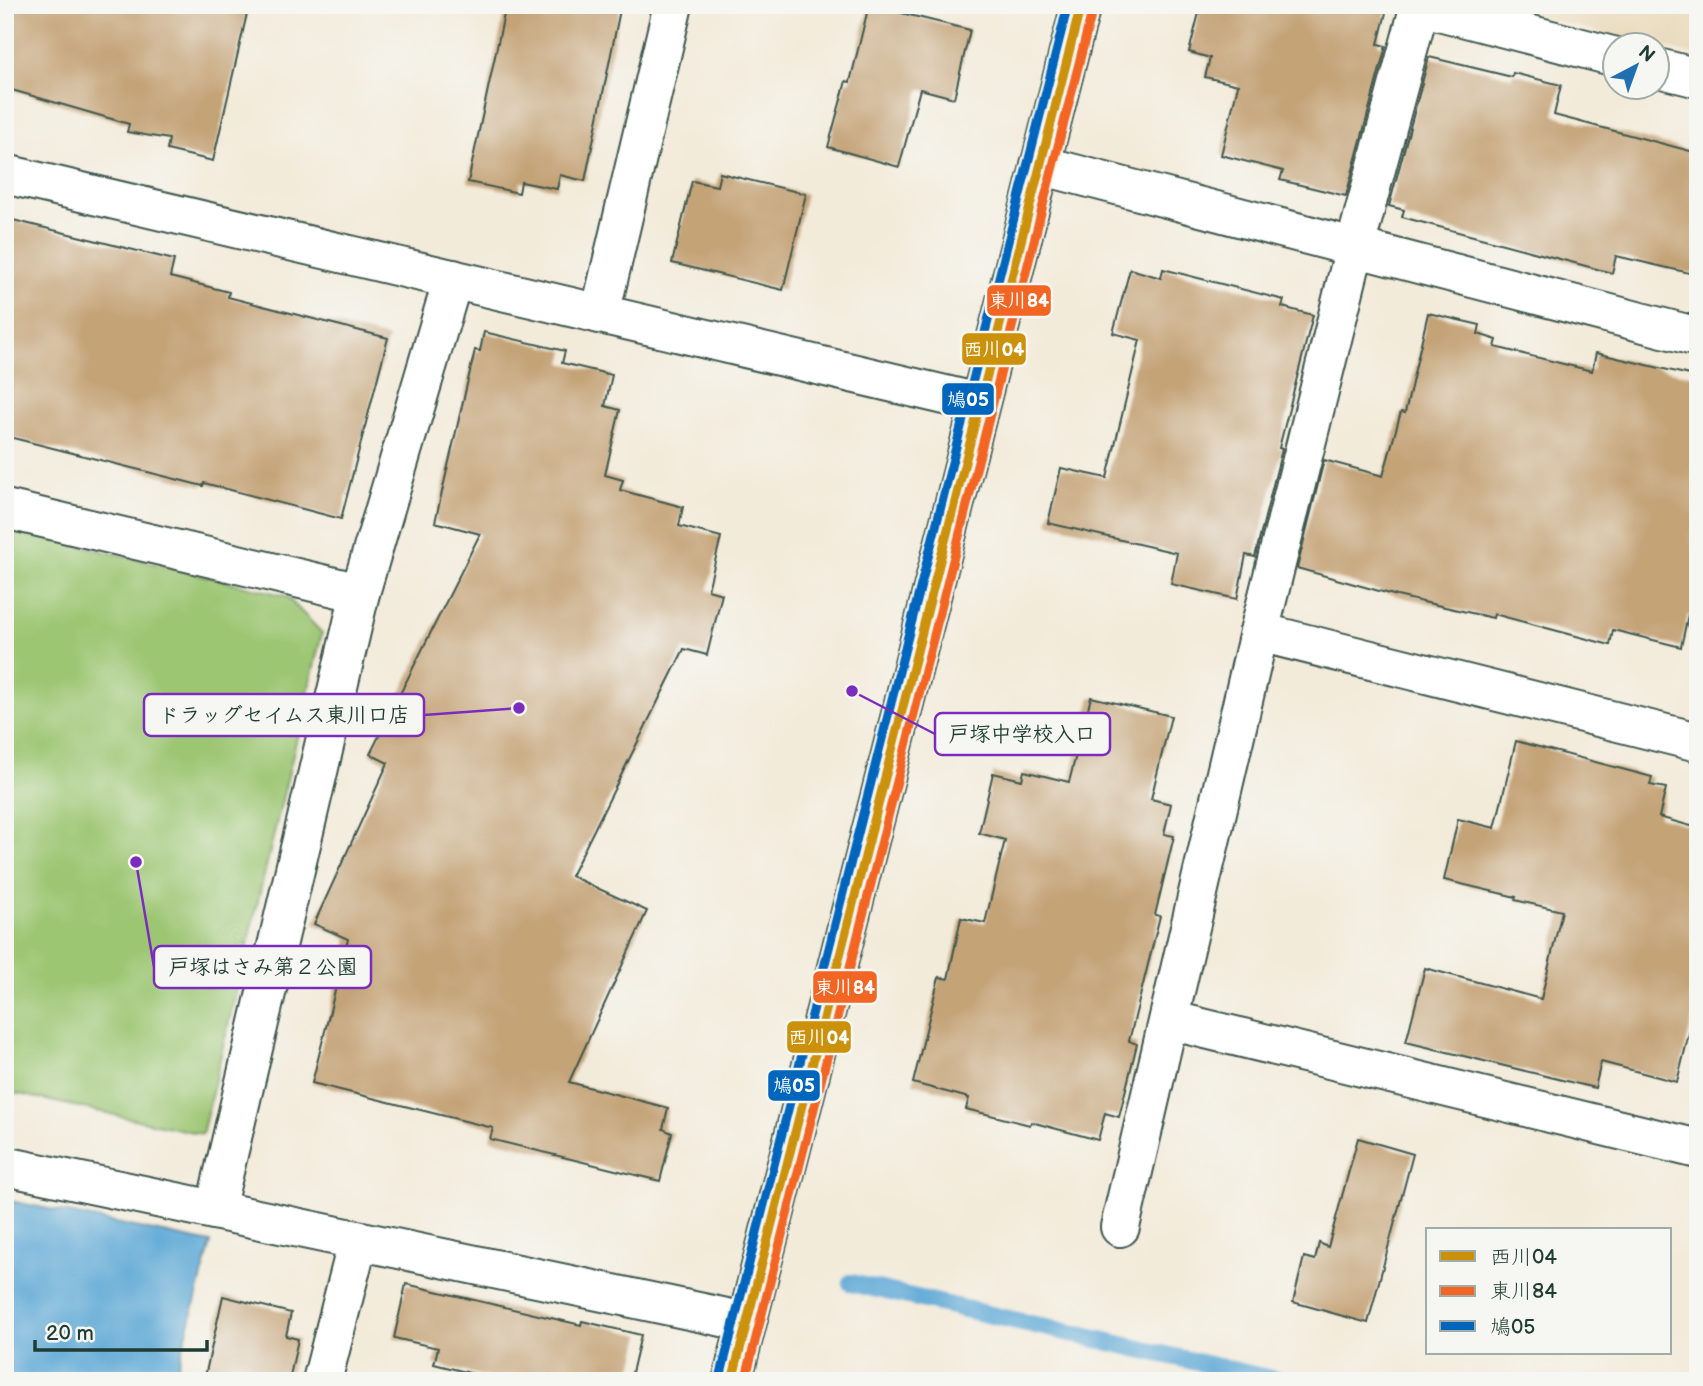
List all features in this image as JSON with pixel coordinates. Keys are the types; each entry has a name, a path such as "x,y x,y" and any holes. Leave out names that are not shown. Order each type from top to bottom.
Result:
{"street":[{"path":"600,314 673,5"},
{"path":"732,1381 1081,5"},
{"path":"1120,1227 1259,632 1355,247 1420,6 1602,54"},
{"path":"1672,72 1698,78"},
{"path":"1040,165 1698,337"},
{"path":"5,174 979,402"},
{"path":"215,1210 360,593 453,279"},
{"path":"5,509 360,593"},
{"path":"1259,632 1698,742"},
{"path":"1169,1020 1698,1149"},
{"path":"5,1166 746,1322"},
{"path":"322,1381 358,1241"}],"shaded area":[{"path":"1490,5 1698,5 1698,56 1672,50 1672,32 1602,32"}],"green space":[{"path":"5,527 286,596 322,633 202,1134 5,1091"}],"water":[{"path":"6,1200 211,1243 174,1381 5,1381"}],"building":[{"path":"5,5 249,5 213,161 167,150 169,139 127,132 129,124 5,88"},
{"path":"506,5 621,5 585,181 560,175 557,189 521,182 519,193 468,182"},
{"path":"869,5 970,30 954,98 920,89 899,167 828,147 846,81 850,82"},
{"path":"1201,5 1388,5 1378,44 1386,46 1346,196 1280,180 1283,171 1221,155 1238,85 1205,77 1210,58 1189,52"},
{"path":"1429,57 1512,77 1513,73 1561,85 1554,115 1698,153 1698,275 1616,256 1612,273 1402,217 1404,210 1389,206"},
{"path":"720,173 806,194 783,290 672,263 692,181 717,186"},
{"path":"5,218 174,260 170,277 229,292 228,297 388,338 341,519 5,436"},
{"path":"1130,269 1161,278 1163,269 1284,300 1282,307 1313,315 1255,557 1246,555 1237,599 1171,584 1177,553 1048,523 1061,468 1107,478 1140,340 1113,333"},
{"path":"1428,313 1480,325 1478,334 1497,340 1495,347 1592,371 1596,353 1698,377 1698,617 1688,615 1681,647 1613,630 1610,645 1494,614 1493,618 1397,596 1297,568 1324,460 1383,476 1401,412 1405,413"},
{"path":"484,332 565,351 562,363 612,375 605,406 620,410 605,475 623,480 620,490 683,507 679,526 721,537 708,590 722,594 707,655 684,649 571,876 647,911 569,1082 668,1108 663,1129 672,1133 660,1181 490,1139 493,1128 312,1083 348,939 314,924 388,763 370,754 480,534 435,522 475,350 480,351"},
{"path":"1091,697 1171,716 1151,799 1171,804 1164,834 1174,836 1155,915 1160,916 1129,1041 1137,1044 1119,1117 1105,1113 1098,1140 1031,1122 1030,1125 966,1109 969,1098 913,1083 939,977 948,979 961,918 985,923 1005,840 979,833 993,773 1022,780 1024,771 1069,782"},
{"path":"1516,741 1652,777 1650,785 1666,788 1659,817 1698,828 1698,998 1677,1082 1601,1062 1595,1088 1406,1042 1425,968 1541,999 1562,911 1444,880 1458,819 1495,828"},
{"path":"1358,1138 1413,1154 1368,1323 1293,1302 1304,1257 1315,1260 1319,1243 1328,1247"},
{"path":"406,1284 581,1325 582,1321 641,1335 630,1381 502,1381 434,1364 438,1348 394,1338"},
{"path":"223,1296 291,1313 286,1336 298,1339 289,1381 204,1381"}],"waterway":[{"path":"851,1283 1280,1381"}],"transit line":[{"name":"鳩05","path":"720,1378 1068,5"},
{"name":"西川04","path":"732,1381 1081,5"},
{"name":"東川84","path":"745,1381 1093,8"}],"place":[{"name":"戸塚中学校入口","path":"852,691"},
{"name":"ドラッグセイムス東川口店","path":"519,708"},
{"name":"戸塚はさみ第２公園","path":"136,862"}]}
